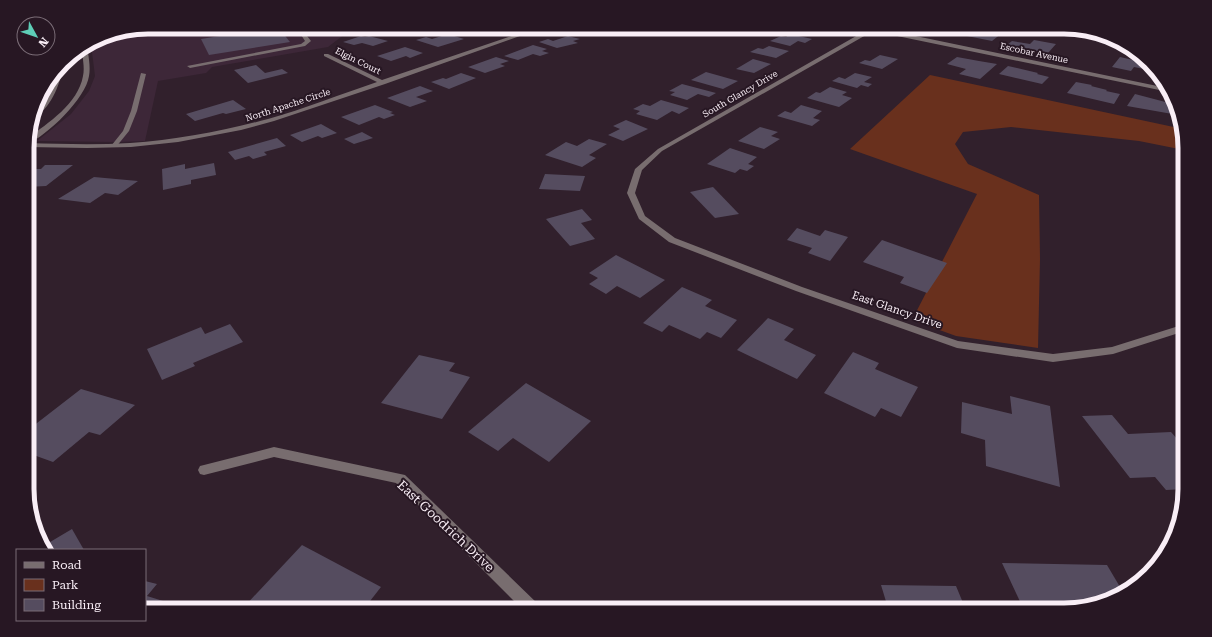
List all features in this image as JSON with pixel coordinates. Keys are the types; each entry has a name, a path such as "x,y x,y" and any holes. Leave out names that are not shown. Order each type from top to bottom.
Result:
{"street":[{"path":"190,66 303,45 308,41 303,34"},
{"name":"North Apache Circle","path":"34,145 114,146 146,144 197,138 239,129 272,120 383,83 523,34"},
{"name":"South Glancy Drive","path":"631,193 639,168 660,150 863,34"},
{"name":"Escobar Avenue","path":"902,34 1161,89"},
{"path":"35,136 62,114 80,92 86,76 85,53"},
{"name":"Elgin Court","path":"326,56 383,83"},
{"path":"114,146 126,131 132,118 143,74"},
{"path":"42,106 54,90 58,79"},
{"name":"East Glancy Drive","path":"631,193 642,217 672,240 799,289 956,344 1053,358 1113,350 1178,329"},
{"name":"East Goodrich Drive","path":"204,470 274,452 400,479 527,603"}],"shaded area":[{"path":"140,34 345,34 328,47 212,67 206,73 158,81 145,141 37,141 71,114 89,91 95,76 92,48 104,43 126,36"}],"green space":[{"path":"930,75 1176,127 1178,148 1139,141 1011,127 963,132 955,144 968,164 1039,195 1040,259 1038,348 956,336 912,320 977,194 850,149"}],"building":[{"path":"232,34 284,34 290,42 209,55 201,39"},
{"path":"448,34 464,39 438,47 416,40 426,37 432,39"},
{"path":"578,34 590,34 585,36"},
{"path":"790,34 812,39 805,43 798,41 790,46 770,41 781,36 786,37"},
{"path":"810,34 822,34 819,36"},
{"path":"970,34 1001,34 992,41 967,36"},
{"path":"361,36 369,36 388,41 373,46 362,43 354,45 343,42"},
{"path":"568,36 580,39 573,41 578,43 557,48 539,42 548,39 553,41"},
{"path":"1034,40 1056,44 1048,53 1007,45 1012,41 1030,44"},
{"path":"533,45 547,49 542,51 549,53 540,56 533,54 518,60 504,56"},
{"path":"769,46 789,51 776,58 750,52 758,48 763,49"},
{"path":"405,47 423,53 410,58 406,56 391,61 377,56"},
{"path":"880,55 898,59 882,69 859,63 865,60 870,61"},
{"path":"496,57 509,61 500,64 505,66 485,73 468,67"},
{"path":"957,57 997,64 980,79 959,74 966,69 947,64"},
{"path":"1120,57 1137,61 1147,70 1134,67 1131,71 1112,67"},
{"path":"753,59 771,64 754,73 736,69"},
{"path":"256,65 265,73 282,69 288,73 248,83 234,70"},
{"path":"1008,66 1049,77 1042,84 999,74"},
{"path":"706,72 738,81 723,89 691,80"},
{"path":"461,73 476,78 449,89 431,82 443,78 446,79"},
{"path":"855,73 872,77 864,82 872,84 868,87 861,85 857,88 832,81 839,77 845,79"},
{"path":"1076,82 1092,85 1091,86 1107,90 1106,91 1120,94 1114,104 1067,93"},
{"path":"682,84 716,93 709,97 698,94 687,100 670,95 675,92 669,91"},
{"path":"420,86 433,91 416,97 427,101 410,107 387,98"},
{"path":"830,87 847,92 842,95 852,98 839,107 807,98 816,92 820,93"},
{"path":"1135,94 1168,103 1173,114 1127,106"},
{"path":"233,100 246,109 226,114 223,113 195,121 186,114"},
{"path":"661,100 689,108 679,114 672,111 657,120 636,114 640,111 633,109 643,104 650,106"},
{"path":"375,105 393,112 390,113 395,115 384,119 379,117 359,125 341,117"},
{"path":"801,105 822,111 813,118 820,120 812,126 777,116 785,111 791,113"},
{"path":"626,120 648,129 623,141 608,135 620,129 613,126"},
{"path":"321,124 337,133 322,138 318,136 302,142 290,135"},
{"path":"760,127 778,132 771,136 780,139 764,149 738,141"},
{"path":"362,132 373,138 354,144 344,139"},
{"path":"277,138 286,146 264,152 267,155 253,159 249,156 235,160 228,152"},
{"path":"589,139 607,144 589,155 596,158 582,167 545,155 566,142 577,146"},
{"path":"730,148 757,157 748,164 754,166 747,171 740,169 735,173 707,164"},
{"path":"214,163 216,175 191,180 191,184 163,190 162,169 185,164 185,169"},
{"path":"45,165 73,165 46,186 34,187 34,169 41,169"},
{"path":"545,174 585,176 580,191 539,189"},
{"path":"94,177 138,181 118,195 105,193 90,203 58,199"},
{"path":"713,187 739,214 715,218 690,192"},
{"path":"582,209 592,220 581,223 595,239 570,246 546,219"},
{"path":"797,228 820,236 825,230 848,237 830,261 808,253 812,248 787,240"},
{"path":"882,240 947,263 927,293 900,283 904,277 863,262"},
{"path":"616,255 665,280 640,298 617,286 606,294 589,284 598,278 589,273"},
{"path":"682,287 712,300 705,306 737,320 721,338 707,332 700,339 669,325 662,332 643,323"},
{"path":"768,318 794,329 784,340 816,355 797,379 737,350"},
{"path":"230,324 243,342 193,363 195,366 162,380 147,349 201,327 205,334"},
{"path":"853,352 879,363 875,369 918,387 901,417 881,408 875,417 824,393"},
{"path":"419,355 455,363 449,371 470,377 442,419 381,403"},
{"path":"526,383 591,421 549,462 513,438 498,451 468,432"},
{"path":"81,389 135,405 100,435 89,432 53,462 34,455 34,425"},
{"path":"1010,396 1050,406 1060,487 986,466 985,440 961,433 962,402 1012,414"},
{"path":"1112,415 1128,434 1171,432 1178,440 1178,489 1166,490 1155,477 1130,478 1082,416"},
{"path":"72,529 83,549 51,549 48,543"},
{"path":"302,545 381,587 368,603 248,603"},
{"path":"1002,563 1107,565 1121,588 1101,597 1086,601 1072,603 1021,603"},
{"path":"146,581 157,584 147,596 170,603 146,603"},
{"path":"881,585 956,586 963,603 886,603"}]}
